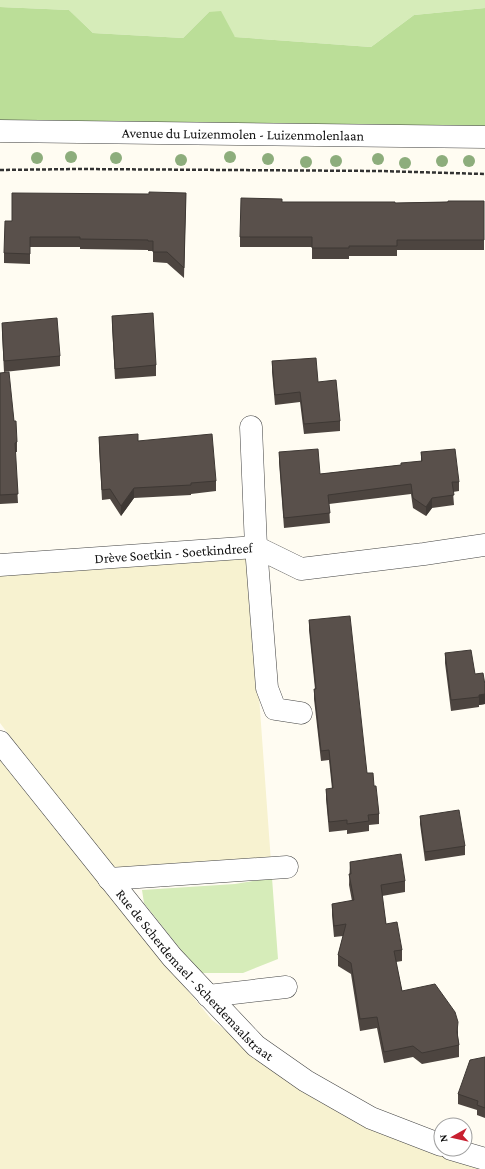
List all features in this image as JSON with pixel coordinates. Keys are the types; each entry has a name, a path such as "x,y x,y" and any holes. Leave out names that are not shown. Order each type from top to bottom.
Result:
{"street":[{"name":"Avenue du Luizenmolen - Luizenmolenlaan","path":"0,131 485,137"},
{"path":"251,427 256,547 267,688 275,709 301,713"},
{"name":"Drève Soetkin - Soetkindreef","path":"0,565 256,547 301,569 485,546"},
{"name":"Rue de Scherdemael - Scherdemaalstraat","path":"0,742 172,957 256,1046 306,1080 371,1118 433,1142"},
{"path":"109,879 287,867"},
{"path":"208,996 286,987"},
{"path":"473,1155 485,1159"}],"path":[{"path":"0,170 372,171 485,174"}],"shaded area":[{"path":"249,558 271,862 111,869 0,723 0,572"},
{"path":"0,756 89,870 212,1020 316,1100 412,1145 433,1152 433,1157 447,1157 482,1169 0,1169"}],"green space":[{"path":"0,0 485,0 485,8 414,15 371,47 235,37 209,12 183,38 93,33 69,10 0,7"},
{"path":"0,7 69,10 93,33 183,38 209,12 221,11 235,37 371,47 414,15 485,8 485,128 0,122"},
{"path":"272,878 278,959 243,973 201,973 144,903 142,890 235,884"}],"building":[{"path":"149,192 186,193 184,268 167,252 153,252 153,241 148,240 80,239 80,237 30,237 30,254 4,253 5,221 12,221 12,193 149,194"},
{"path":"241,198 282,199 282,202 395,203 484,201 484,240 397,240 397,246 312,248 312,237 240,237"},
{"path":"153,313 156,365 115,369 112,316"},
{"path":"57,318 60,356 4,361 2,323"},
{"path":"316,358 318,382 336,380 340,421 304,424 300,392 275,395 272,361"},
{"path":"9,372 14,421 16,421 17,442 15,443 18,494 0,495 0,373"},
{"path":"138,434 138,441 212,434 216,481 191,483 191,485 134,488 121,506 110,489 102,490 99,437"},
{"path":"318,449 320,474 401,465 401,463 422,461 421,452 455,449 459,482 452,482 454,495 432,498 426,507 413,498 411,484 328,495 330,513 284,518 279,452"},
{"path":"350,616 367,773 373,773 379,814 368,815 369,821 347,824 347,820 329,822 326,789 333,788 329,750 321,751 314,689 316,689 309,620"},
{"path":"471,650 475,674 483,673 485,694 479,695 479,697 451,700 445,653"},
{"path":"459,810 465,846 425,852 420,816"},
{"path":"401,854 405,881 381,885 386,924 397,922 402,950 394,951 402,991 435,984 455,1012 458,1022 457,1032 459,1045 422,1053 413,1046 384,1052 377,1017 360,1019 351,963 338,955 346,924 334,926 332,904 354,900 349,874 351,874 350,862"},
{"path":"485,1057 485,1108 477,1105 478,1101 458,1094 470,1060"}]}
